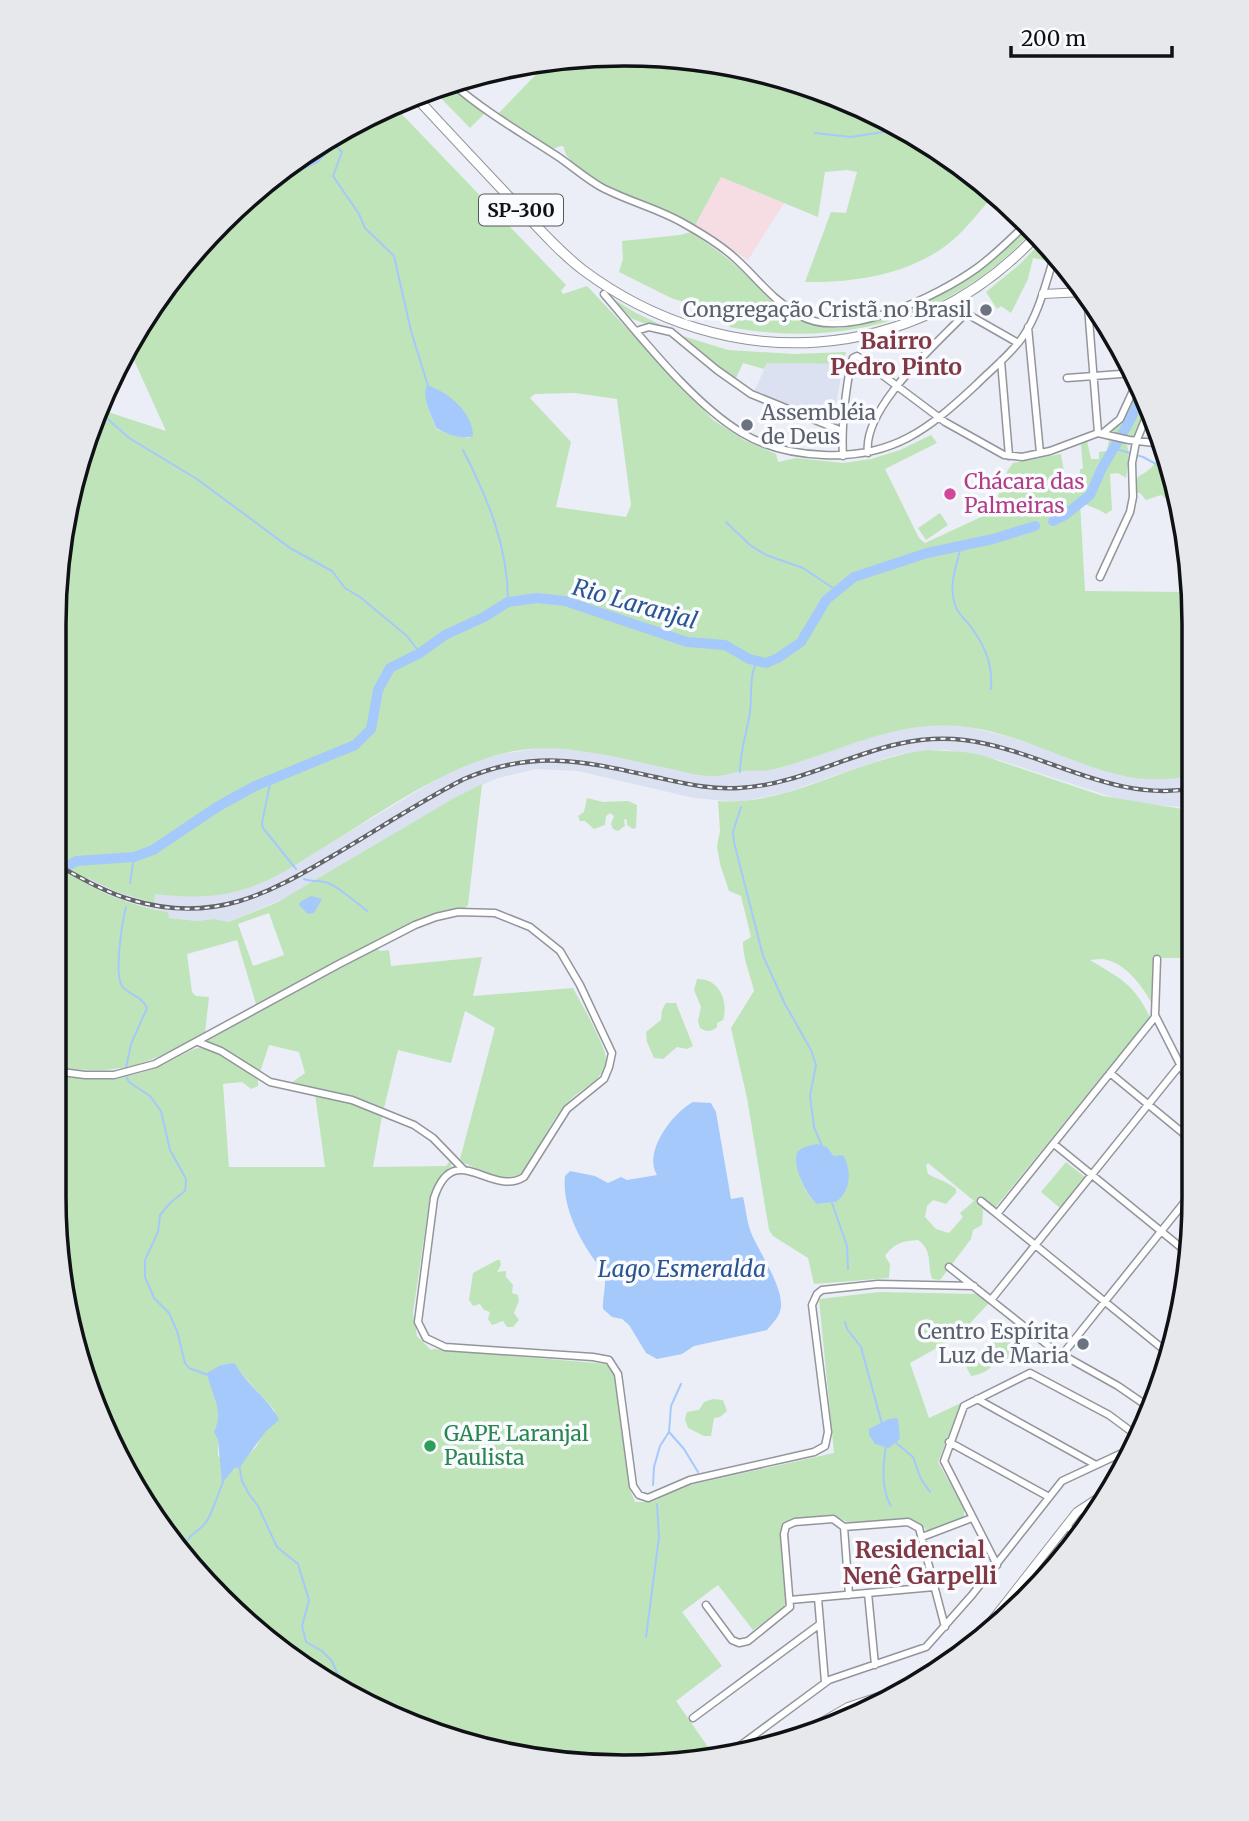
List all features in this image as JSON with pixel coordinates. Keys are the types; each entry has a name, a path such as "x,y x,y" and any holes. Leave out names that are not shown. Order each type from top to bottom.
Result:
{"main road":[{"name":"SP-300","path":"423,104 553,243 584,270 614,291 663,317 727,337 771,343 816,343 860,337 911,322 947,306 982,285 1016,258 1030,242"}],"street":[{"path":"462,91 588,179 694,229 733,257 773,297 805,318 837,324 912,303 944,288 992,257 1019,230"},
{"path":"604,294 703,403 743,433 793,452 843,456 868,453 908,439 940,418 1020,341 1043,294 1051,266"},
{"path":"1043,294 1073,293"},
{"path":"868,453 867,439 870,431 899,386 966,314 1030,346"},
{"path":"1088,314 1100,433"},
{"path":"636,331 649,327 671,332 751,394 842,431"},
{"path":"1028,327 1040,453"},
{"path":"843,456 842,431 850,363 855,356 940,418 976,441 1009,456 1040,453 1100,433 1120,419 1132,393"},
{"path":"1000,361 1009,456"},
{"path":"1067,378 1123,374"},
{"path":"1100,577 1130,512 1136,440 1144,421"},
{"path":"1100,433 1152,442"},
{"path":"66,1073 92,1076 128,1072 155,1064 415,925 447,914 470,911 507,916 530,927 551,942 574,972 612,1053 604,1079 567,1109 524,1177 514,1182 502,1182 463,1169 456,1170 443,1180 434,1198 417,1313 420,1330 432,1342 444,1347 609,1360 618,1374 633,1486 639,1495 644,1497 654,1496 690,1480 814,1452 825,1446 828,1432 812,1305 822,1290 878,1284 974,1286"},
{"path":"1157,959 1155,1016 1182,1069"},
{"path":"997,1214 1155,1016"},
{"path":"198,1042 221,1051 271,1082 352,1100 414,1125 433,1138 463,1169"},
{"path":"991,1300 1180,1065"},
{"path":"1110,1073 1182,1132"},
{"path":"1054,1144 1180,1247"},
{"path":"981,1201 1161,1347"},
{"path":"1062,1355 1182,1205"},
{"path":"949,1266 1062,1355 1143,1403"},
{"path":"997,1565 945,1465 944,1456 962,1408 1030,1373 1109,1415 1130,1431"},
{"path":"977,1399 1096,1465"},
{"path":"949,1441 1049,1497"},
{"path":"747,1741 825,1682 926,1647 997,1565 1066,1478 1119,1454"},
{"path":"1005,1604 1082,1507 1092,1502"},
{"path":"706,1605 732,1640 739,1643 748,1641 788,1610 784,1534 786,1526 794,1521 833,1518 844,1527 908,1522 919,1528 944,1627"},
{"path":"922,1537 972,1518"},
{"path":"1066,1526 1071,1530"},
{"path":"844,1527 849,1595"},
{"path":"789,1600 934,1587"},
{"path":"868,1593 875,1665"},
{"path":"818,1598 825,1682"},
{"path":"693,1718 820,1624"}],"shaded area":[{"path":"721,177 784,203 748,260 695,225"},
{"path":"767,363 843,364 833,424 754,392"},
{"path":"926,726 968,727 1006,736 1129,777 1182,777 1182,808 1124,801 999,760 946,750 892,756 784,793 739,802 694,798 578,771 536,769 498,778 468,791 290,896 229,922 168,918 167,912 124,902 85,883 88,878 140,892 167,895 200,896 233,892 279,874 444,775 482,759 502,754 542,748 583,750 717,776 777,769 886,732"}],"green space":[{"path":"624,66 697,71 733,77 804,96 871,124 935,161 988,202 954,239 921,261 864,278 805,282 831,212 846,213 857,172 825,172 818,217 721,177 695,225 599,180 569,158 564,147 552,149 498,114 537,74 552,71"},
{"path":"458,92 485,113 470,128 441,98"},
{"path":"401,113 566,285 561,291 563,294 587,286 713,420 744,440 776,454 778,462 796,458 843,463 871,459 900,450 931,435 937,443 885,469 919,538 925,543 992,512 1013,463 1061,454 1067,490 1074,494 1078,489 1080,469 1083,469 1081,444 1087,441 1091,459 1099,459 1099,452 1107,451 1109,440 1115,441 1117,436 1112,434 1112,430 1119,423 1133,395 1143,419 1136,436 1126,438 1129,455 1126,478 1118,473 1110,474 1112,510 1106,514 1080,502 1085,591 1181,592 1182,777 1129,777 1088,766 1008,736 967,727 941,726 917,727 869,738 775,769 719,776 695,774 574,750 521,750 494,756 441,777 291,867 248,888 202,896 155,894 154,903 115,891 88,878 85,883 95,888 135,905 168,912 169,918 229,922 278,902 482,784 468,905 465,908 435,914 414,922 256,1004 237,940 187,954 192,992 196,996 209,997 205,1033 167,1053 133,1065 98,1070 66,1068 66,624 71,552 86,480 109,411 166,431 134,359 182,285 230,230 285,182 346,141","holes":["426,387 469,438 436,429 427,405","575,393 617,399 631,505 626,517 556,507 571,442 530,398 535,394","269,913 284,955 253,966 238,924"]},
{"path":"691,232 725,256 795,316 824,327 840,328 896,312 943,291 1008,246 1022,233 1026,237 970,285 934,304 895,319 855,329 814,333 772,333 729,327 735,318 671,298 619,272 623,259 622,241"},
{"path":"1036,248 1047,261 1033,258 1028,279 1011,313 1001,306 997,309 986,292"},
{"path":"612,298 674,331 630,317 616,306"},
{"path":"683,336 728,350 795,354 846,352 843,364 767,363 764,369 743,363 735,380"},
{"path":"1157,460 1167,499 1161,495 1146,500 1140,493 1135,492 1139,476"},
{"path":"940,513 948,525 926,540 918,528"},
{"path":"928,750 964,752 981,755 1103,796 1182,809 1182,958 1153,958 1151,1002 1138,983 1121,966 1105,959 1090,960 1132,989 1150,1017 990,1214 983,1209 982,1225 973,1230 971,1239 940,1280 932,1279 928,1253 918,1240 899,1244 885,1256 890,1264 889,1278 814,1284 808,1258 773,1236 769,1230 747,1098 731,1028 754,991 743,949 743,942 751,937 741,896 729,891 720,864 717,846 720,831 718,801 770,797 875,762","holes":["827,1147 834,1156 847,1188 836,1202 817,1204 808,1194 798,1171 800,1150","928,1163 974,1201 960,1213 963,1217 949,1233 936,1229 925,1217 927,1206 933,1200 946,1204 956,1193 956,1189 928,1174"]},
{"path":"587,798 603,802 628,801 637,805 636,828 627,825 627,820 624,819 625,826 618,831 613,829 611,824 614,816 610,813 606,816 605,825 594,829 585,821 580,821 578,816 584,812"},
{"path":"377,948 380,951 389,950 391,966 482,957 473,996 573,988 603,1047 606,1061 601,1074 562,1109 521,1174 509,1178 496,1177 460,1159 495,1028 465,1011 451,1063 398,1050 384,1108 353,1096 291,1083 305,1073 299,1052 269,1045 260,1072 235,1055 206,1041"},
{"path":"697,979 711,982 720,992 725,1005 723,1020 711,1031 700,1028 698,1021 701,1007 694,990"},
{"path":"666,1003 676,1003 693,1046 687,1049 677,1047 663,1059 654,1058 646,1032 661,1020"},
{"path":"197,1048 205,1049 222,1055 258,1080 258,1086 251,1089 242,1082 223,1084 229,1167 325,1167 315,1094 382,1116 373,1167 446,1166 451,1160 451,1166 440,1178 430,1197 413,1313 417,1336 431,1350 607,1364 614,1375 629,1487 635,1502 651,1502 685,1486 834,1453 819,1299 879,1292 978,1294 989,1303 958,1336 910,1363 929,1418 961,1403 938,1462 964,1508 964,1516 928,1531 915,1521 907,1519 851,1524 833,1515 796,1518 786,1523 781,1530 786,1603 784,1609 753,1630 718,1585 682,1612 722,1666 676,1701 709,1748 624,1755 552,1750 516,1744 445,1725 345,1680 285,1639 257,1616 230,1591 182,1536 141,1476 96,1376 77,1305 71,1269 66,1196 66,1076 119,1077 158,1067","holes":["232,1363 275,1411 256,1447 222,1482 222,1463 218,1455 221,1365"]},
{"path":"1066,1162 1085,1177 1060,1208 1041,1192"},
{"path":"500,1260 501,1265 497,1272 506,1271 506,1277 513,1285 512,1293 518,1295 519,1301 514,1313 519,1320 513,1327 507,1327 503,1321 492,1325 488,1319 490,1312 484,1310 480,1304 473,1306 469,1300 473,1273"},
{"path":"1004,1329 1020,1337 1016,1349 1011,1351 1009,1363 1003,1361 1000,1349 996,1350 997,1361 982,1373 971,1376 966,1366 995,1341"},
{"path":"723,1400 727,1411 714,1418 711,1436 704,1436 688,1428 685,1419 687,1412 699,1410 704,1402"}],"water":[{"path":"328,152 318,163 300,171"},
{"path":"427,385 458,404 469,419 473,436 459,437 436,428 426,401"},
{"path":"816,614 813,631 801,642 800,633"},
{"path":"311,896 322,899 314,913 308,914 299,905"},
{"name":"Lago Esmeralda","path":"693,1102 711,1103 716,1112 731,1199 743,1197 750,1231 775,1280 781,1307 778,1316 767,1330 694,1346 682,1354 657,1359 646,1353 629,1325 603,1309 605,1285 602,1269 581,1239 572,1219 566,1197 565,1176 570,1171 595,1176 608,1183 621,1177 627,1180 657,1175 654,1166 656,1145 676,1115"},
{"path":"817,1144 827,1147 834,1156 843,1155 848,1167 845,1192 836,1202 817,1204 809,1195 798,1173 798,1151"},
{"path":"232,1363 270,1405 279,1420 266,1431 240,1467 235,1468 222,1483 218,1440 214,1432 218,1409 207,1373 221,1365"},
{"path":"898,1418 900,1439 889,1448 875,1444 869,1435 869,1429 889,1419"}],"waterway":[{"path":"815,133 851,137 885,132"},
{"path":"337,147 342,152 333,176 359,214 365,228 394,256 411,331 428,386"},
{"name":"Rio Laranjal","path":"1053,521 1090,495 1137,405"},
{"path":"106,418 129,438 197,479 290,548 332,571 345,588 407,636 420,653"},
{"path":"1113,448 1143,457 1159,465"},
{"path":"463,450 495,523 504,562 508,602"},
{"path":"726,522 750,545 766,555 803,568 836,590"},
{"name":"Rio Laranjal","path":"66,867 76,861 134,857 153,850 217,807 255,786 355,745 371,729 378,690 390,668 508,602 537,598 565,601 687,642 725,645 749,659 766,663 801,642 826,600 854,577 927,553 993,539 1035,526"},
{"path":"961,546 954,575 953,598 957,610 983,646 990,670 991,689"},
{"path":"740,772 750,712 752,679 757,662"},
{"path":"271,779 263,828 296,869"},
{"path":"741,807 733,832 734,842 763,956 816,1065 810,1096 814,1127 822,1146"},
{"path":"130,883 134,857"},
{"path":"304,879 331,885 367,911"},
{"path":"126,907 119,948 120,980 122,986 147,1008 131,1044 126,1068"},
{"path":"127,1078 150,1096 161,1111 170,1150 186,1179 185,1191 160,1215 158,1232 145,1260 145,1277 154,1298 169,1313 177,1331 185,1363 189,1368 208,1375"},
{"path":"832,1203 847,1246 848,1269"},
{"path":"845,1322 861,1347 882,1424"},
{"path":"653,1485 654,1467 660,1446 669,1432 671,1406 681,1384"},
{"path":"670,1433 698,1472"},
{"path":"895,1442 913,1457 921,1479 930,1492"},
{"path":"886,1446 884,1485 891,1506"},
{"path":"239,1465 242,1481 258,1506 277,1547 298,1564 309,1600 302,1626 306,1642 322,1651 332,1661 338,1676"},
{"path":"187,1542 208,1519 223,1482"},
{"path":"646,1637 659,1537 657,1504"}],"railway":[{"path":"66,870 122,897 161,907 188,909 238,902 285,882 464,779 514,764 537,761 605,766 697,786 739,788 796,777 904,743 933,739 964,740 1022,754 1078,774 1135,789 1182,789"}],"place":[{"name":"Congregação Cristã no Brasil","path":"986,310"},
{"name":"Assembléia de Deus","path":"747,425"},
{"name":"Chácara das Palmeiras","path":"950,494"},
{"name":"Centro Espírita Luz de Maria","path":"1083,1344"},
{"name":"GAPE Laranjal Paulista","path":"430,1446"}],"district":[{"name":"Bairro Pedro Pinto","path":"896,354"},
{"name":"Residencial Nenê Garpelli","path":"920,1563"}]}
